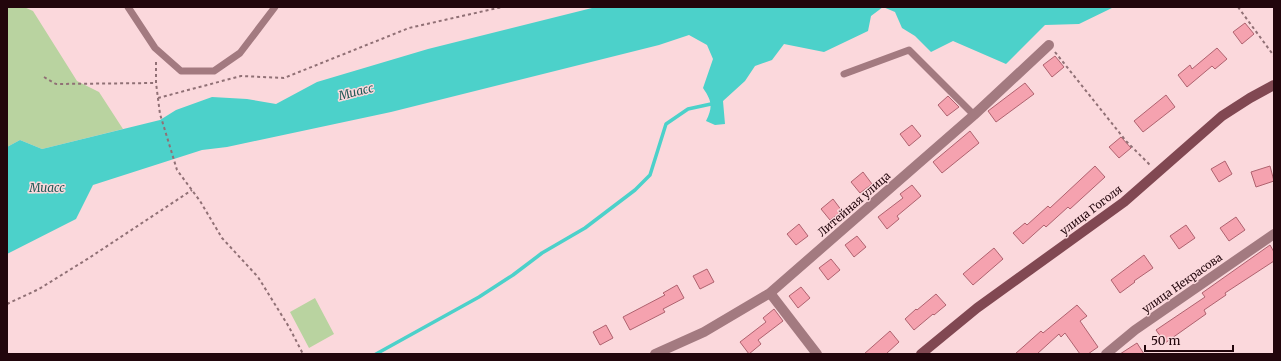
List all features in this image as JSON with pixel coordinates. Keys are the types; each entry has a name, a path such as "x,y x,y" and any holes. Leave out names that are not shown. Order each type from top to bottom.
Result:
{"street":[{"name":"Литейная улица","path":"655,354 704,332 770,293 974,115 1049,44"},
{"name":"улица Гоголя","path":"921,354 977,308 1124,202 1222,116 1274,85"},
{"name":"улица Некрасова","path":"1106,354 1135,330 1274,234"},
{"path":"770,293 817,354"}],"lane":[{"path":"128,7 155,48 181,71 214,71 240,53 275,7"},
{"path":"844,74 909,50 974,115"}],"path":[{"path":"158,98 241,76 284,78 409,28 502,7"},
{"path":"1238,7 1274,56"},
{"path":"1049,44 1126,141 1158,173"},
{"path":"155,48 156,83 160,114 177,170 200,201 222,238 258,277 289,327 303,354"},
{"path":"44,78 56,84 156,83"},
{"path":"7,304 39,289 64,274 192,190"}],"green space":[{"path":"7,7 24,7 33,11 77,81 99,92 123,129 42,149 20,140 7,147"},
{"path":"315,298 334,334 309,348 290,312"}],"water":[{"name":"Миасс","path":"596,7 883,7 871,16 868,31 824,52 784,44 772,60 755,66 745,81 723,101 725,124 715,125 706,121 710,112 710,100 703,88 713,59 707,45 689,35 659,45 391,112 227,147 202,150 93,185 76,219 7,254 7,147 20,140 42,149 160,120 176,110 212,97 247,99 276,104 317,82 428,49"},
{"path":"883,7 1114,7 1079,24 1045,25 1006,64 953,41 931,52 915,36 902,28 895,12"}],"building":[{"path":"1245,23 1254,34 1242,44 1233,32"},
{"path":"1217,48 1227,59 1215,69 1212,66 1187,87 1178,75 1190,65 1192,69"},
{"path":"1055,56 1064,67 1052,77 1043,65"},
{"path":"1025,83 1034,94 996,122 988,111"},
{"path":"1166,95 1175,107 1143,132 1134,121"},
{"path":"948,96 959,107 947,116 938,105"},
{"path":"912,125 921,136 909,146 900,134"},
{"path":"970,131 979,143 942,173 933,162"},
{"path":"1121,137 1131,148 1119,158 1109,147"},
{"path":"1225,161 1232,174 1219,182 1211,169"},
{"path":"1095,166 1105,177 1070,209 1068,207 1046,227 1044,225 1023,244 1013,233 1025,223 1027,225 1048,206 1050,208"},
{"path":"1270,166 1274,181 1256,187 1251,172"},
{"path":"863,172 872,184 860,193 851,182"},
{"path":"912,185 921,196 897,216 899,219 887,229 878,217 903,198 900,194"},
{"path":"833,199 842,211 830,220 821,209"},
{"path":"1236,217 1245,230 1229,241 1220,228"},
{"path":"799,224 808,236 796,245 787,234"},
{"path":"1186,225 1195,238 1179,249 1170,236"},
{"path":"857,236 866,247 854,257 845,245"},
{"path":"1270,245 1274,252 1274,261 1225,293 1226,295 1204,310 1206,314 1165,343 1156,330 1205,297 1202,293"},
{"path":"994,248 1003,259 973,285 963,274"},
{"path":"1144,255 1153,268 1120,293 1111,280"},
{"path":"831,259 840,270 828,280 819,268"},
{"path":"707,269 714,282 700,289 693,276"},
{"path":"677,285 684,298 663,309 665,312 630,330 623,317 665,295 663,293"},
{"path":"801,287 810,298 798,308 789,296"},
{"path":"936,294 946,305 914,330 905,319"},
{"path":"1077,305 1087,316 1080,321 1098,347 1088,354 1080,354 1065,333 1061,337 1059,334 1037,354 1015,354 1041,331 1043,333"},
{"path":"774,309 783,321 758,340 761,344 749,354 740,342 766,322 763,318"},
{"path":"606,325 613,338 600,345 593,332"},
{"path":"890,331 899,342 886,354 864,354"},
{"path":"1137,343 1144,354 1120,354"}],"waterway":[{"path":"376,354 479,297 513,275 542,253 585,228 635,190 650,175 666,124 688,109 711,104"}]}
